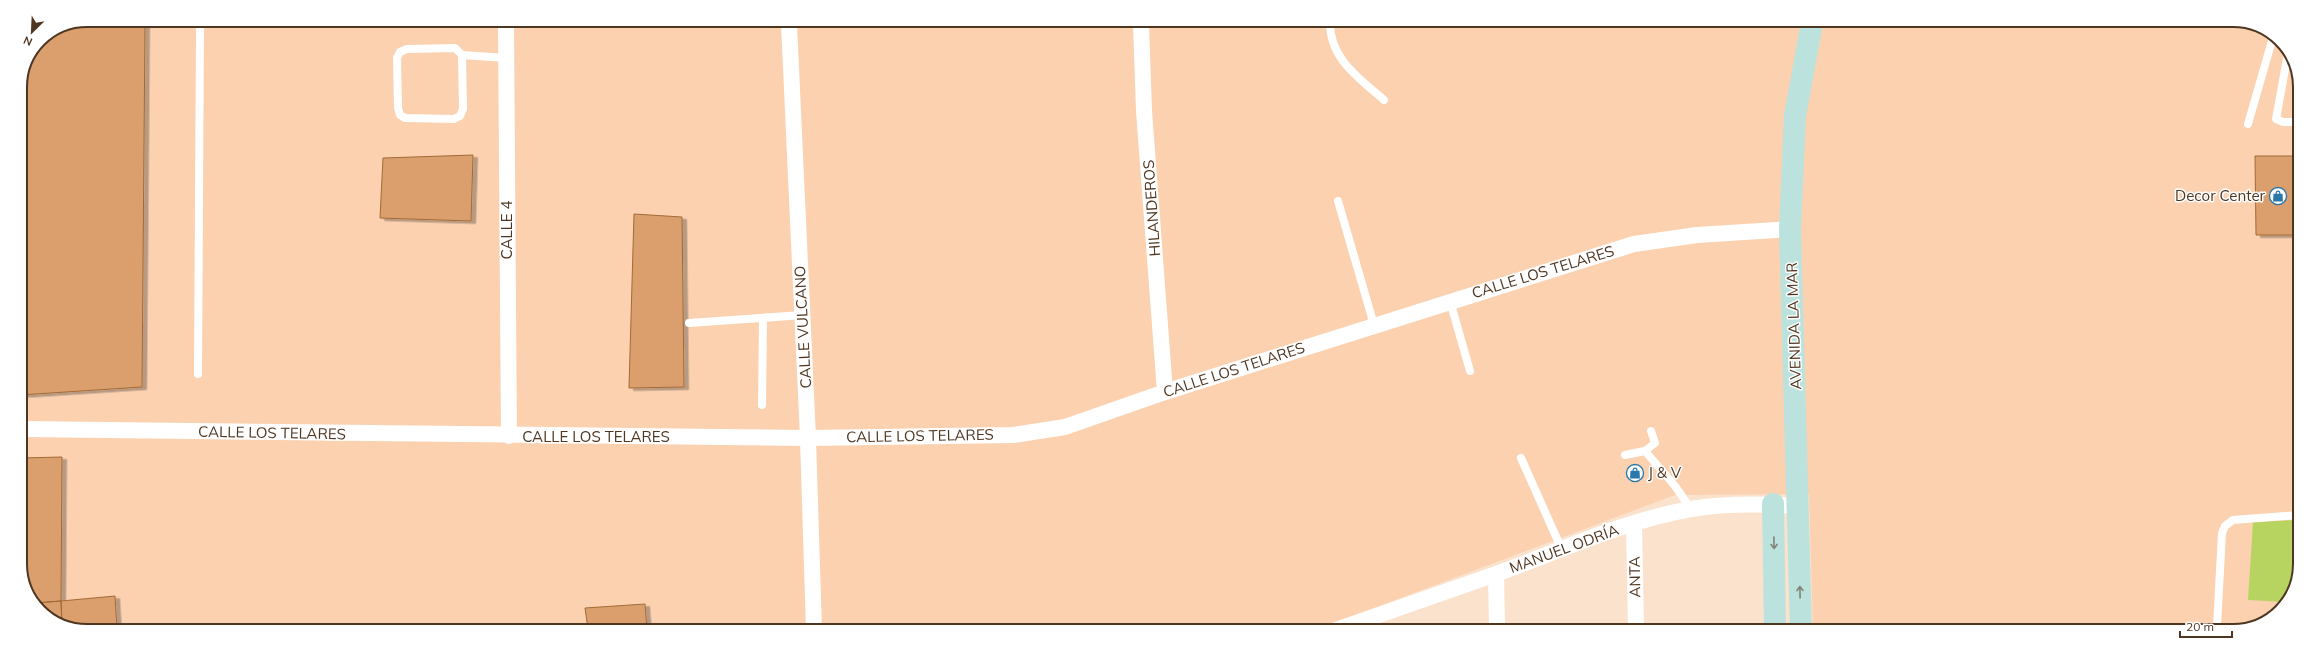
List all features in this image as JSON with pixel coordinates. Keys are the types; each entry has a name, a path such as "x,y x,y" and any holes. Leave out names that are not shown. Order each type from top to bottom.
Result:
{"street":[{"name":"CALLE 4","path":"506,27 509,436"},
{"name":"CALLE VULCANO","path":"789,27 803,315 814,624"},
{"name":"HILANDEROS","path":"1141,27 1144,111 1165,392"},
{"name":"AVENIDA LA MAR","path":"1801,624 1799,506 1790,229 1795,116 1811,27"},
{"name":"CALLE LOS TELARES","path":"27,429 509,436 808,438 1013,435 1065,427 1165,392 1634,244 1697,235 1790,229"},
{"name":"MANUEL ODRÍA","path":"1362,624 1634,523 1691,509 1773,504 1799,506"},
{"path":"1773,504 1775,624"},
{"name":"ANTA","path":"1634,523 1636,624"},
{"path":"1496,574 1497,624"}],"lane":[{"path":"198,374 200,27"},
{"path":"1330,27 1330,38 1343,63 1384,100"},
{"path":"2248,124 2272,41"},
{"path":"462,55 463,109 460,116 454,119 405,118 400,115 398,108 397,58 400,52 407,50 455,48 462,55 506,58"},
{"path":"2287,61 2276,119 2283,122 2293,122"},
{"path":"1338,201 1374,325"},
{"path":"1450,301 1470,371"},
{"path":"689,323 803,315"},
{"path":"762,405 763,318"},
{"path":"1625,455 1645,451 1656,440 1651,432"},
{"path":"1645,451 1675,486 1691,509"},
{"path":"1521,458 1562,550"},
{"path":"2217,624 2222,533 2225,526 2233,520 2293,515"}],"shaded area":[{"path":"87,27 2233,27 2249,29 2263,35 2270,39 2278,47 2288,64 2293,83 2293,564 2291,580 2288,587 2278,604 2270,612 2252,621 2233,624 1813,624 1809,494 1675,495 1331,624 87,624 71,622 60,618 42,604 32,587 27,568 28,75 38,52 52,52 52,38 75,28"}],"green space":[{"path":"2293,520 2293,564 2291,580 2280,602 2248,600 2253,522"}],"building":[{"path":"87,27 145,27 142,387 27,395 28,75 38,52 52,52 52,38 64,32 75,28"},
{"path":"473,155 471,221 380,218 383,158"},
{"name":"Decor Center","path":"2255,156 2293,156 2293,235 2256,235"},
{"path":"634,214 682,217 684,387 629,388"},
{"path":"62,457 61,601 41,602 32,587 28,576 27,458"},
{"path":"115,596 117,624 87,624 71,622 62,619 61,601"},
{"path":"61,601 62,619 47,609 41,602"},
{"path":"645,604 647,624 587,624 585,608"}],"place":[{"name":"Decor Center","path":"2278,196"},
{"name":"J & V","path":"1635,473"}]}
